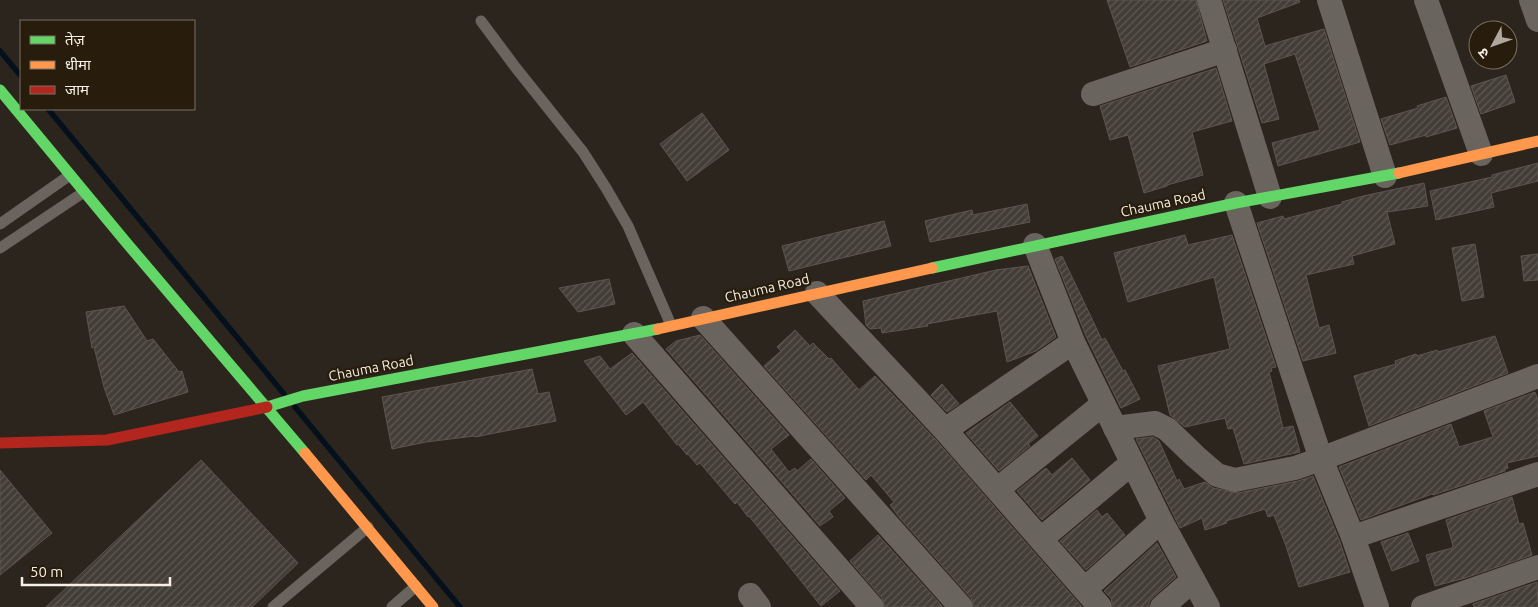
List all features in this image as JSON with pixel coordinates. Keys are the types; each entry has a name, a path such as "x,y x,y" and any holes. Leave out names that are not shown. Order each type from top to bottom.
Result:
{"street":[{"path":"1209,0 1270,197"},
{"path":"1329,0 1385,176"},
{"path":"1426,0 1481,154"},
{"path":"1531,0 1538,20"},
{"path":"1093,94 1226,50"},
{"path":"0,90 368,527 433,607"},
{"name":"Chauma Road","path":"0,442 107,440 265,407 303,396 634,334 1035,245 1270,197 1385,176 1538,141"},
{"path":"1236,204 1321,459 1353,537 1376,607"},
{"path":"1035,245 1074,342 1115,428 1161,521 1208,607"},
{"path":"817,292 945,430 1100,607"},
{"path":"703,318 962,607"},
{"path":"634,334 872,607"},
{"path":"945,430 1074,342"},
{"path":"1115,428 1155,424 1167,429 1217,475 1235,480 1295,468 1538,376"},
{"path":"998,489 1104,404"},
{"path":"1041,539 1132,463"},
{"path":"1353,537 1538,474"},
{"path":"1084,589 1161,521"},
{"path":"1423,607 1538,567"},
{"path":"1162,607 1193,580"}],"lane":[{"path":"481,21 583,152 606,188 628,226 671,325"},
{"path":"0,224 70,175"},
{"path":"0,248 84,192"},
{"path":"273,607 368,527"},
{"path":"392,607 416,586"}],"building":[{"path":"1107,0 1196,0 1207,41 1130,67"},
{"path":"1223,0 1299,0 1300,2 1257,18 1265,46 1324,29 1360,142 1278,166 1272,143 1320,130 1295,54 1264,64 1279,119 1262,123"},
{"path":"1216,68 1232,121 1192,132 1203,175 1144,193 1128,135 1110,140 1100,106"},
{"path":"1506,75 1515,102 1481,114 1471,86"},
{"path":"1446,97 1457,128 1390,145 1381,119"},
{"path":"702,113 729,150 687,181 660,144"},
{"path":"1538,163 1538,181 1491,193 1494,207 1436,220 1430,191 1492,177 1492,175"},
{"path":"1424,183 1428,206 1387,212 1395,244 1352,256 1354,264 1306,275 1319,328 1329,325 1336,353 1303,361 1257,223 1283,216 1284,219 1342,204 1342,202 1363,196"},
{"path":"1027,204 1030,222 930,242 925,221 972,210 973,215"},
{"path":"884,221 891,246 789,271 782,246"},
{"path":"1185,235 1188,245 1232,235 1276,367 1271,368 1272,371 1269,372 1283,428 1293,426 1300,452 1244,464 1233,428 1228,429 1225,418 1185,427 1170,415 1158,366 1230,349 1214,277 1128,302 1114,253"},
{"path":"1475,244 1484,297 1462,301 1452,248"},
{"path":"1538,254 1538,280 1524,281 1521,256"},
{"path":"1062,256 1102,340 1105,338 1140,399 1121,408 1086,336 1055,259"},
{"path":"1028,266 1056,337 1036,351 1007,362 997,311 927,324 928,326 882,333 881,328 870,329 866,325 863,301 996,270"},
{"path":"609,279 615,304 578,312 559,288"},
{"path":"124,306 147,341 153,339 179,372 182,371 188,392 114,415 104,387 94,347 92,348 86,312"},
{"path":"795,330 810,346 813,343 829,359 831,358 859,390 875,376 935,439 1082,607 974,607 971,598 899,517 890,505 894,502 871,475 866,480 764,366 781,351 777,347"},
{"path":"700,335 789,435 771,449 789,472 795,468 797,471 811,459 845,498 829,511 833,517 820,526 666,349 676,341"},
{"path":"1495,336 1508,373 1369,426 1354,376 1396,364 1395,361 1416,354 1417,356 1437,350 1438,352"},
{"path":"632,353 840,591 821,606 737,502 735,504 700,463 697,465 677,445 643,402 626,415 584,361 600,356 610,369"},
{"path":"532,369 538,394 549,392 556,421 475,437 426,442 392,449 382,397"},
{"path":"942,384 959,404 947,412 931,395"},
{"path":"1535,392 1538,400 1538,456 1507,463 1508,468 1505,471 1432,494 1361,520 1339,467 1451,424 1459,447 1493,437 1484,411"},
{"path":"1010,402 1038,436 1028,444 1030,446 999,471 966,433"},
{"path":"1153,437 1159,441 1177,481 1179,479 1184,489 1205,482 1213,488 1238,493 1298,481 1313,476 1350,572 1299,587 1274,515 1268,517 1265,509 1226,521 1227,523 1205,530 1202,518 1180,528 1136,439"},
{"path":"1072,458 1090,480 1042,520 1017,491 1046,468 1052,475"},
{"path":"201,460 298,563 252,607 46,607"},
{"path":"0,470 52,533 0,575"},
{"path":"1512,497 1519,524 1523,523 1532,555 1465,578 1435,586 1426,555 1452,548 1446,520"},
{"path":"1097,510 1102,517 1107,513 1125,535 1086,570 1060,541"},
{"path":"1408,533 1419,561 1392,571 1381,542"},
{"path":"878,535 943,607 885,607 882,598 850,561"},
{"path":"1157,543 1176,577 1153,597 1149,602 1149,607 1113,607 1111,598 1104,591"},
{"path":"1537,582 1538,607 1474,607 1473,604"}],"waterway":[{"path":"0,51 20,75"},
{"path":"49,110 284,394"},
{"path":"295,407 460,607"}],"traffic: fast":[{"path":"0,90 305,453"},
{"path":"932,268 1236,203 1399,173"},
{"path":"267,407 303,396 658,329"}],"traffic: slow":[{"path":"1399,173 1538,141"},
{"path":"658,329 932,268"},
{"path":"305,453 433,607"}],"traffic: jam":[{"path":"0,443 107,440 267,407"}]}
